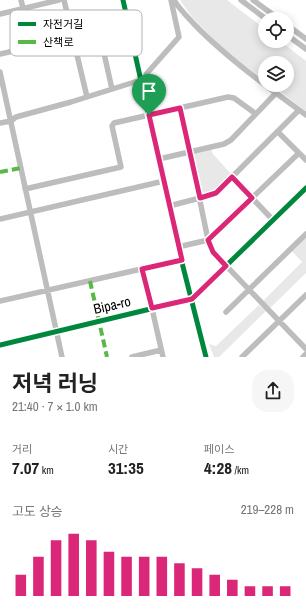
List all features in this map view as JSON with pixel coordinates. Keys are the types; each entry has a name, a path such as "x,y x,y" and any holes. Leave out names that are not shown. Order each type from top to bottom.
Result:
{"street":[{"path":"21,0 23,8"},
{"path":"15,10 59,0"},
{"path":"64,0 66,10"},
{"path":"123,0 125,10"},
{"path":"0,123 11,121 16,117 141,80 179,37 173,0"},
{"path":"173,0 205,36 238,65 258,80"},
{"path":"241,0 258,13"},
{"path":"253,0 269,12"},
{"path":"0,14 10,11"},
{"path":"294,30 306,39"},
{"path":"294,40 306,49"},
{"path":"0,54 10,52"},
{"path":"77,56 87,97"},
{"path":"105,56 112,89"},
{"path":"135,56 178,247 206,357"},
{"path":"0,72 62,357"},
{"path":"159,159 224,144 231,140 276,93 306,115"},
{"path":"25,188 121,167 112,126 114,123 228,96 234,98 256,114"},
{"path":"180,108 208,240 213,252 306,349"},
{"path":"169,206 216,193 300,110"},
{"path":"278,132 306,160"},
{"path":"178,247 208,240 300,153"},
{"path":"232,177 274,220"},
{"path":"0,219 164,181"},
{"path":"192,299 306,188"},
{"path":"226,312 306,234"},
{"path":"0,301 182,260"},
{"path":"142,269 163,357"},
{"path":"242,357 306,295"},
{"name":"Bipa-ro","path":"0,345 192,299"},
{"path":"132,357 162,350"},
{"path":"303,357 306,354"}],"shaded area":[{"path":"180,0 227,0 258,24 258,48 289,48 306,61 306,111 280,92 294,92 294,56 258,56 258,76 219,45 192,17"},
{"path":"211,149 213,154 232,175 215,191 206,194 202,193 193,153"},
{"path":"304,236 306,238 306,273 268,310 261,303 302,262 290,249"},
{"path":"259,305 266,311 219,357 214,357 209,344 216,346"}],"marked path":[{"path":"0,172 21,168"},
{"path":"90,281 107,357"}],"cycle path":[{"path":"123,0 125,10"},
{"path":"135,56 178,247 206,357"},
{"path":"0,345 192,299 306,188"}],"route":[{"path":"180,108 200,198 216,193 232,177 252,198 208,240 213,252 226,266 192,299 152,308 142,269 182,260 149,115 180,108"}]}
